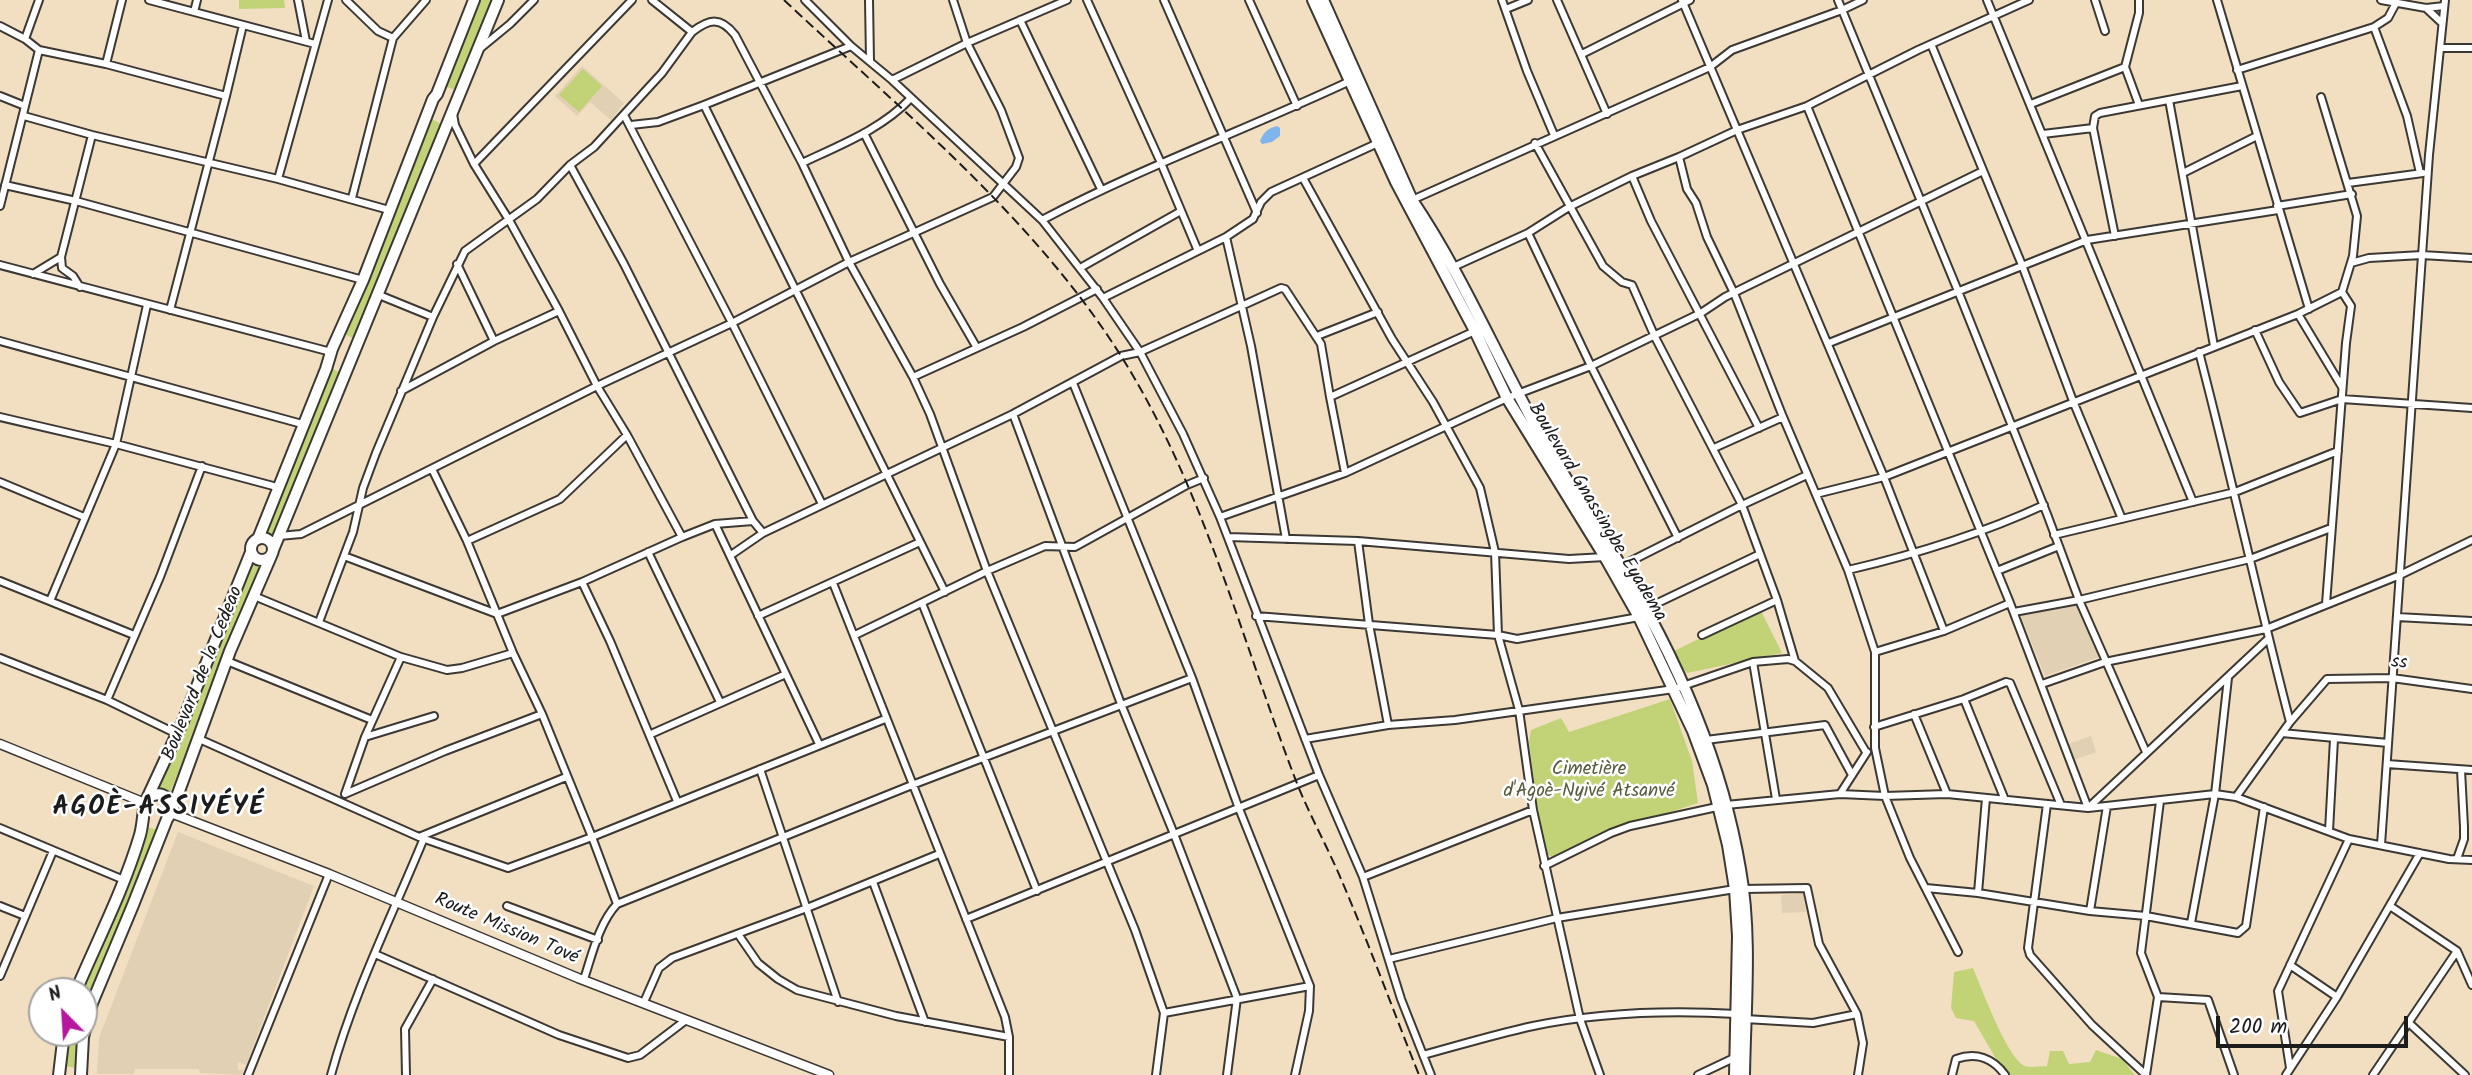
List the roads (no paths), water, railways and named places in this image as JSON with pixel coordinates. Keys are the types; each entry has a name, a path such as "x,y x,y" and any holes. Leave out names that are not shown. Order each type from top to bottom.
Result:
{"main road":[{"name":"Boulevard de la Cedeao","path":"146,805 253,542 258,539 474,0"},
{"name":"Boulevard de la Cedeao","path":"170,813 227,660 498,0"},
{"name":"Boulevard Gnassingbe Eyadema","path":"1313,0 1354,79 1507,398 1605,557 1617,569"},
{"name":"Boulevard Gnassingbe Eyadema","path":"1324,0 1378,143 1406,204 1519,394 1642,613 1706,740 1739,889 1744,1075"},
{"path":"432,106 440,115 447,115 454,108 454,99 450,94 437,94"},
{"path":"342,341 353,348 353,357 347,364 340,365 334,362 332,351 342,341"},
{"path":"251,552 260,560 272,553 272,544 268,539 258,539"},
{"name":"Boulevard Gnassingbe Eyadema","path":"1678,687 1722,806"},
{"path":"81,1075 83,1037 92,1003 170,813 169,799 163,795 156,794 146,805 124,880 82,977"},
{"path":"146,805 149,820 156,822 170,813"},
{"name":"Boulevard Gnassingbe Eyadema","path":"1735,1075 1741,1017"},
{"path":"63,1047 62,1075 75,1075"}],"street":[{"path":"25,39 39,0"},
{"path":"106,64 122,0"},
{"path":"149,0 316,44"},
{"path":"194,12 197,0"},
{"path":"298,0 306,41"},
{"path":"278,179 328,0"},
{"path":"345,0 378,31 393,38"},
{"path":"352,198 393,38 426,0"},
{"path":"477,50 510,24 534,0"},
{"path":"474,163 632,0"},
{"path":"652,0 692,32"},
{"path":"805,0 851,46 892,80 1042,220 1104,298 1140,352 1204,478 1220,517 1319,775 1363,877 1405,1010 1431,1075"},
{"path":"869,0 870,60"},
{"path":"279,536 301,534 597,386 732,323 849,262 993,197 1016,167 1019,158 1000,110 967,43 953,0"},
{"path":"892,80 967,43 1067,0"},
{"path":"1087,0 1198,251"},
{"path":"1164,0 1257,213"},
{"path":"1249,0 1297,106"},
{"path":"1502,0 1527,71 1554,135"},
{"path":"1506,9 1528,0"},
{"path":"1557,0 1607,114"},
{"path":"1582,54 1690,0"},
{"path":"1838,0 1958,291 2078,600 2146,752"},
{"path":"1412,200 1710,67 1732,50 1863,0"},
{"path":"1987,0 2193,502"},
{"path":"1447,270 1528,233 1569,207 1632,176 1679,158 1737,130 1807,106 1931,44 2029,0"},
{"path":"2095,0 2105,31"},
{"path":"2139,0 2137,22 2126,67 2139,105"},
{"path":"2381,0 2427,8 2444,3 2424,172 2422,255 2381,845"},
{"path":"2219,1 2309,309"},
{"path":"1682,2 1700,37 1710,67 1829,343 1944,631"},
{"path":"2237,70 2374,27 2388,18 2396,3"},
{"path":"2427,8 2442,23"},
{"path":"1020,20 1101,189"},
{"path":"319,622 354,532 363,488 401,391 465,251 537,199 570,164 594,148 662,74 692,32 709,22 728,25 802,163 849,262 913,377 944,447 987,571 1107,860 1164,1013 1156,1075"},
{"path":"170,310 243,25"},
{"path":"0,26 39,50 106,64 226,96"},
{"path":"2374,27 2407,116 2424,172"},
{"path":"1931,44 2122,519"},
{"path":"631,125 658,122 704,106 851,46"},
{"path":"2440,47 2472,48"},
{"path":"0,206 39,50"},
{"path":"2031,104 2126,67"},
{"path":"1042,220 1101,189 1224,138 1354,79"},
{"path":"2115,236 2093,128 2095,116 2242,86"},
{"path":"0,96 25,106"},
{"path":"1816,494 1884,477 2298,314 2342,292 2351,263 2357,222 2348,183 2321,97"},
{"path":"802,163 864,133 901,109 911,98"},
{"path":"2169,100 2214,346"},
{"path":"704,106 945,592"},
{"path":"1807,106 2014,612 2088,808"},
{"path":"454,108 455,125 474,163 509,220 597,386 627,435 682,537"},
{"path":"624,115 822,504"},
{"path":"24,116 389,209"},
{"path":"2043,134 2093,128"},
{"path":"864,133 914,234 977,348"},
{"path":"80,287 73,276 62,268 61,257 92,135"},
{"path":"2183,173 2257,136"},
{"path":"1104,298 1226,237 1253,219 1265,195 1378,143"},
{"path":"1535,143 1603,267 1622,282 1632,285 1655,337 1742,505 1777,600 1795,661 1828,688 1866,752"},
{"path":"1679,158 1687,189 1696,203 1707,237 1734,293 1848,570 1875,652 1875,748 1885,796 1910,858 1958,953"},
{"path":"570,164 753,521 764,533"},
{"path":"1220,517 1345,473 1507,398 1591,366 1655,337 1734,293 1983,171"},
{"path":"2348,183 2424,172"},
{"path":"1632,176 1651,221 1759,428"},
{"path":"1303,178 1480,488 1494,552 1498,635 1519,710 1544,866 1580,1018 1600,1075"},
{"path":"5,185 76,201 363,280"},
{"path":"1829,343 2087,240 2192,225 2351,194"},
{"path":"1080,268 1181,211"},
{"path":"1528,233 1591,366 1678,538"},
{"path":"1226,237 1251,346 1286,539"},
{"path":"2351,263 2369,258 2422,255 2472,258"},
{"path":"33,274 61,257"},
{"path":"457,264 494,341"},
{"path":"0,265 146,305 332,351"},
{"path":"731,555 764,533 1013,414 1121,356 1140,352 1283,288 1317,336 1325,359 1345,473"},
{"path":"913,377 1097,289"},
{"path":"2326,604 2351,306 2342,292"},
{"path":"379,295 433,317"},
{"path":"50,601 116,444 146,305"},
{"path":"401,391 494,341 559,311"},
{"path":"1317,336 1378,312"},
{"path":"2298,314 2343,389"},
{"path":"2255,330 2279,382 2298,412 2303,413 2342,399 2472,408"},
{"path":"1330,397 1475,331"},
{"path":"0,341 302,424"},
{"path":"2199,352 2290,722 2236,797"},
{"path":"1073,383 1192,678 1238,806 1310,986 1309,1011 1295,1075"},
{"path":"1013,414 1060,545 1237,998 1227,1075"},
{"path":"0,417 116,444 277,487"},
{"path":"1714,449 1783,417"},
{"path":"467,541 560,499 627,435"},
{"path":"2054,535 2235,492 2338,451"},
{"path":"107,700 160,577 202,466"},
{"path":"432,469 467,541 541,714 617,904"},
{"path":"1617,569 1807,475"},
{"path":"855,635 1045,546 1075,547 1204,478"},
{"path":"0,482 84,517"},
{"path":"1848,570 1914,555 2043,505"},
{"path":"344,556 497,614 582,582 715,524 753,521"},
{"path":"715,524 819,744"},
{"path":"2014,612 2078,600 2250,559 2331,528"},
{"path":"1228,537 1358,541 1569,559 1605,557"},
{"path":"2042,684 2105,662 2266,629 2400,575 2472,540"},
{"path":"1358,541 1369,624 1388,725"},
{"path":"758,616 920,542"},
{"path":"1997,571 2059,546"},
{"path":"649,552 720,702"},
{"path":"1256,616 1528,638 1642,613 1760,554"},
{"path":"0,581 134,635"},
{"path":"582,582 677,801"},
{"path":"833,583 998,998 1009,1037 1009,1075"},
{"path":"254,596 401,657 447,670 513,653"},
{"path":"1702,635 1777,600"},
{"path":"922,603 1037,891"},
{"path":"1875,652 1944,631 2010,603"},
{"path":"2397,617 2472,621"},
{"path":"2088,808 2268,639"},
{"path":"341,802 372,720 401,657"},
{"path":"0,658 107,700 177,734"},
{"path":"227,660 372,720"},
{"path":"1305,739 1388,725 1455,720 1678,687 1753,662 1795,661"},
{"path":"1753,662 1776,799"},
{"path":"650,734 786,674"},
{"path":"584,979 597,940 617,904 912,785 1192,678"},
{"path":"2191,923 2215,794 2228,678"},
{"name":"ss","path":"2290,722 2323,682 2332,678 2392,678 2472,689"},
{"path":"1874,727 1964,699 2006,682 2010,683 2061,805"},
{"path":"1964,699 2005,800"},
{"path":"345,794 541,714"},
{"path":"1914,714 1947,794"},
{"path":"365,737 434,716"},
{"path":"197,738 422,837 509,867 592,837 886,719"},
{"path":"1706,740 1825,725 1851,773"},
{"path":"2282,733 2388,743"},
{"path":"2329,831 2334,739"},
{"path":"0,744 146,805"},
{"path":"1840,794 1866,752 1875,748"},
{"path":"2387,764 2472,771"},
{"path":"760,769 785,836 838,1002"},
{"path":"2457,859 2464,827 2460,770"},
{"path":"966,919 1319,775"},
{"path":"331,1075 345,1030 422,837 566,777"},
{"path":"1544,866 1621,829 1722,806 1840,794 1947,794 2088,808 2215,794 2236,797 2349,839 2472,860"},
{"path":"1978,893 1986,798"},
{"path":"2146,1075 2158,998 2141,958 2160,801"},
{"path":"2047,804 2028,948 2034,960 2092,1025 2146,1075"},
{"path":"2090,911 2107,806"},
{"path":"1926,888 1978,893 2090,911 2146,916 2238,933 2246,926 2264,807"},
{"path":"1363,877 1533,810"},
{"name":"Route Mission Tové","path":"170,813 829,1075"},
{"path":"0,828 124,880"},
{"path":"2290,1068 2277,994 2349,839"},
{"path":"0,976 53,851"},
{"path":"2286,1075 2337,996 2420,853"},
{"path":"644,1002 659,968 665,962 939,854"},
{"path":"247,1075 329,874"},
{"path":"873,882 925,1022"},
{"path":"1389,959 1557,918 1739,889 1807,888 1819,944 1857,1014 1863,1043 1858,1075"},
{"path":"0,906 25,916"},
{"path":"507,906 597,940"},
{"path":"2390,906 2457,951 2472,985"},
{"path":"738,934 758,963 797,990 925,1022 1009,1037"},
{"path":"2373,1075 2457,951"},
{"path":"375,954 559,1035 628,1058 640,1055 686,1020"},
{"path":"2464,962 2472,958"},
{"path":"2290,965 2337,996"},
{"path":"406,1075 405,1028 433,979"},
{"path":"1164,1013 1310,986"},
{"path":"2158,998 2207,1000 2231,1074"},
{"path":"1423,1055 1533,1026 1628,1013 1683,1010 1813,1023 1857,1014"},
{"path":"2409,1023 2465,1075"},
{"path":"1952,1075 1956,1059 1973,1055 1992,1060 2006,1075"},
{"path":"1698,1075 1736,1057"}],"water":[{"path":"1277,126 1280,128 1280,136 1272,142 1262,144 1260,141 1264,133"}],"railway":[{"path":"784,0 919,125 1007,212 1049,258 1087,306 1121,356 1150,406 1198,510 1296,781 1336,867 1419,1075"}],"district":[{"name":"AGOÈ-ASSIYÉYÉ","path":"159,810"}],"park label":[{"name":"Cimetière d'Agoè-Nyivé Atsanvé","path":"1589,782"}]}
